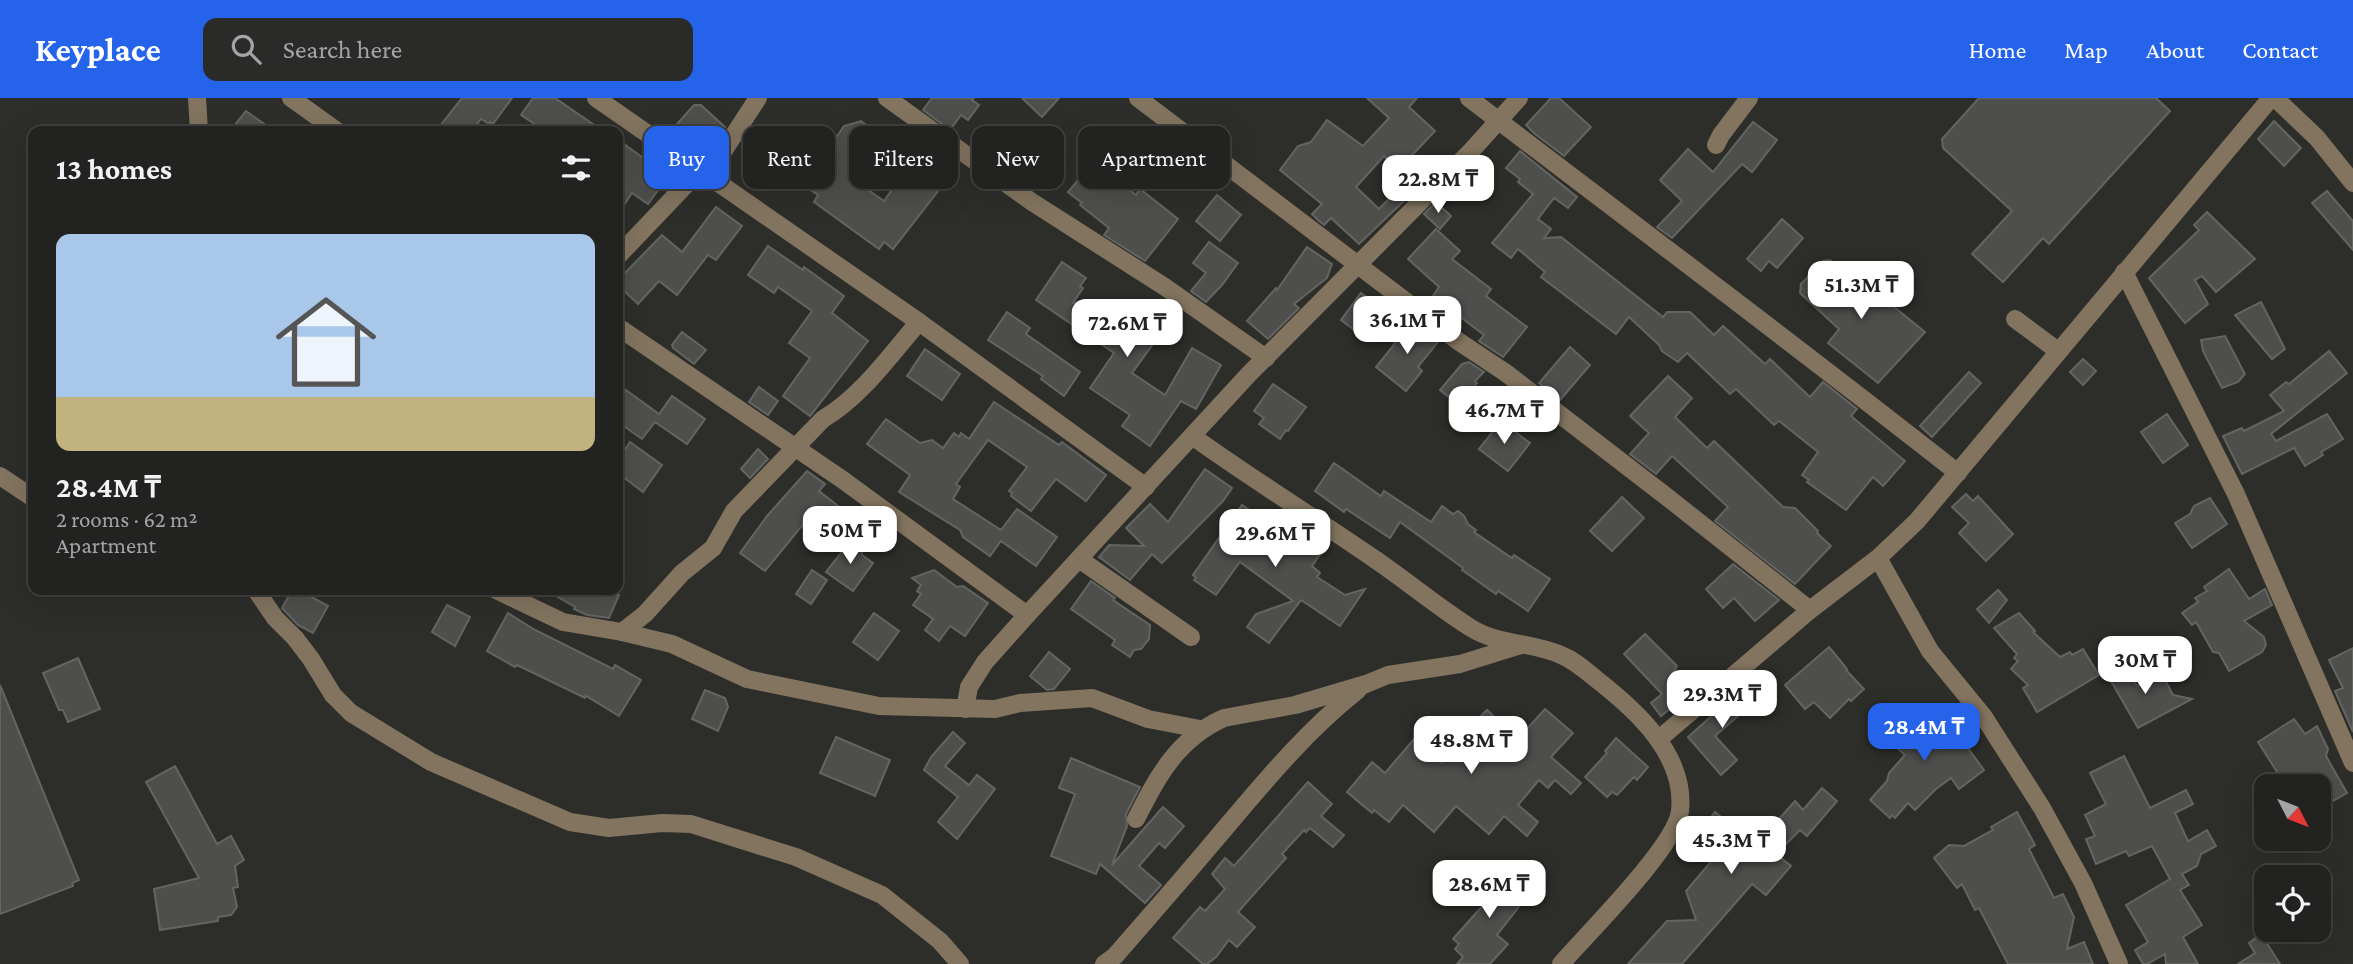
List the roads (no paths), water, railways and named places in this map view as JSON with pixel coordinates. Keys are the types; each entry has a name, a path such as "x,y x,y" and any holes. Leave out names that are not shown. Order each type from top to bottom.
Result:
{"street":[{"path":"197,98 199,126"},
{"path":"291,98 330,126"},
{"path":"596,98 644,132"},
{"path":"729,138 758,98"},
{"path":"887,98 1032,202 1165,287 1266,358"},
{"path":"1138,98 1458,341 1506,373 1810,611"},
{"path":"1469,98 1958,473"},
{"path":"965,709 969,687 985,662 1027,614 1266,358 1519,98"},
{"path":"1716,145 1749,98"},
{"path":"1659,739 1810,611 1878,558 1917,521 2273,98 2316,138 2353,183"},
{"path":"623,251 687,189"},
{"path":"725,189 919,322 1146,487"},
{"path":"2124,272 2236,494 2353,763"},
{"path":"2015,319 2058,351"},
{"path":"622,632 645,614 682,573 713,548 734,511 823,419 841,409 860,390 919,322"},
{"path":"623,330 843,480 1027,614"},
{"path":"1192,436 1473,629 1494,638 1546,649 1573,660 1620,697 1659,739 1681,793 1679,815 1664,847 1561,964"},
{"path":"0,476 28,495"},
{"path":"1878,558 1930,651 1984,717 2042,808 2083,883 2119,964"},
{"path":"1079,559 1191,637"},
{"path":"259,595 275,618 311,659 333,695 351,713 431,762 570,822 609,828 662,823 691,824 796,856 882,895 940,941 960,964"},
{"path":"506,595 563,622 672,644 747,679 879,706 995,709 1020,703 1092,698 1148,719 1200,729"},
{"path":"1136,819 1151,789 1187,740 1200,729 1224,718 1295,705 1388,675 1460,664 1521,645"},
{"path":"1104,964 1115,956 1257,790 1322,721 1366,684"}]}
